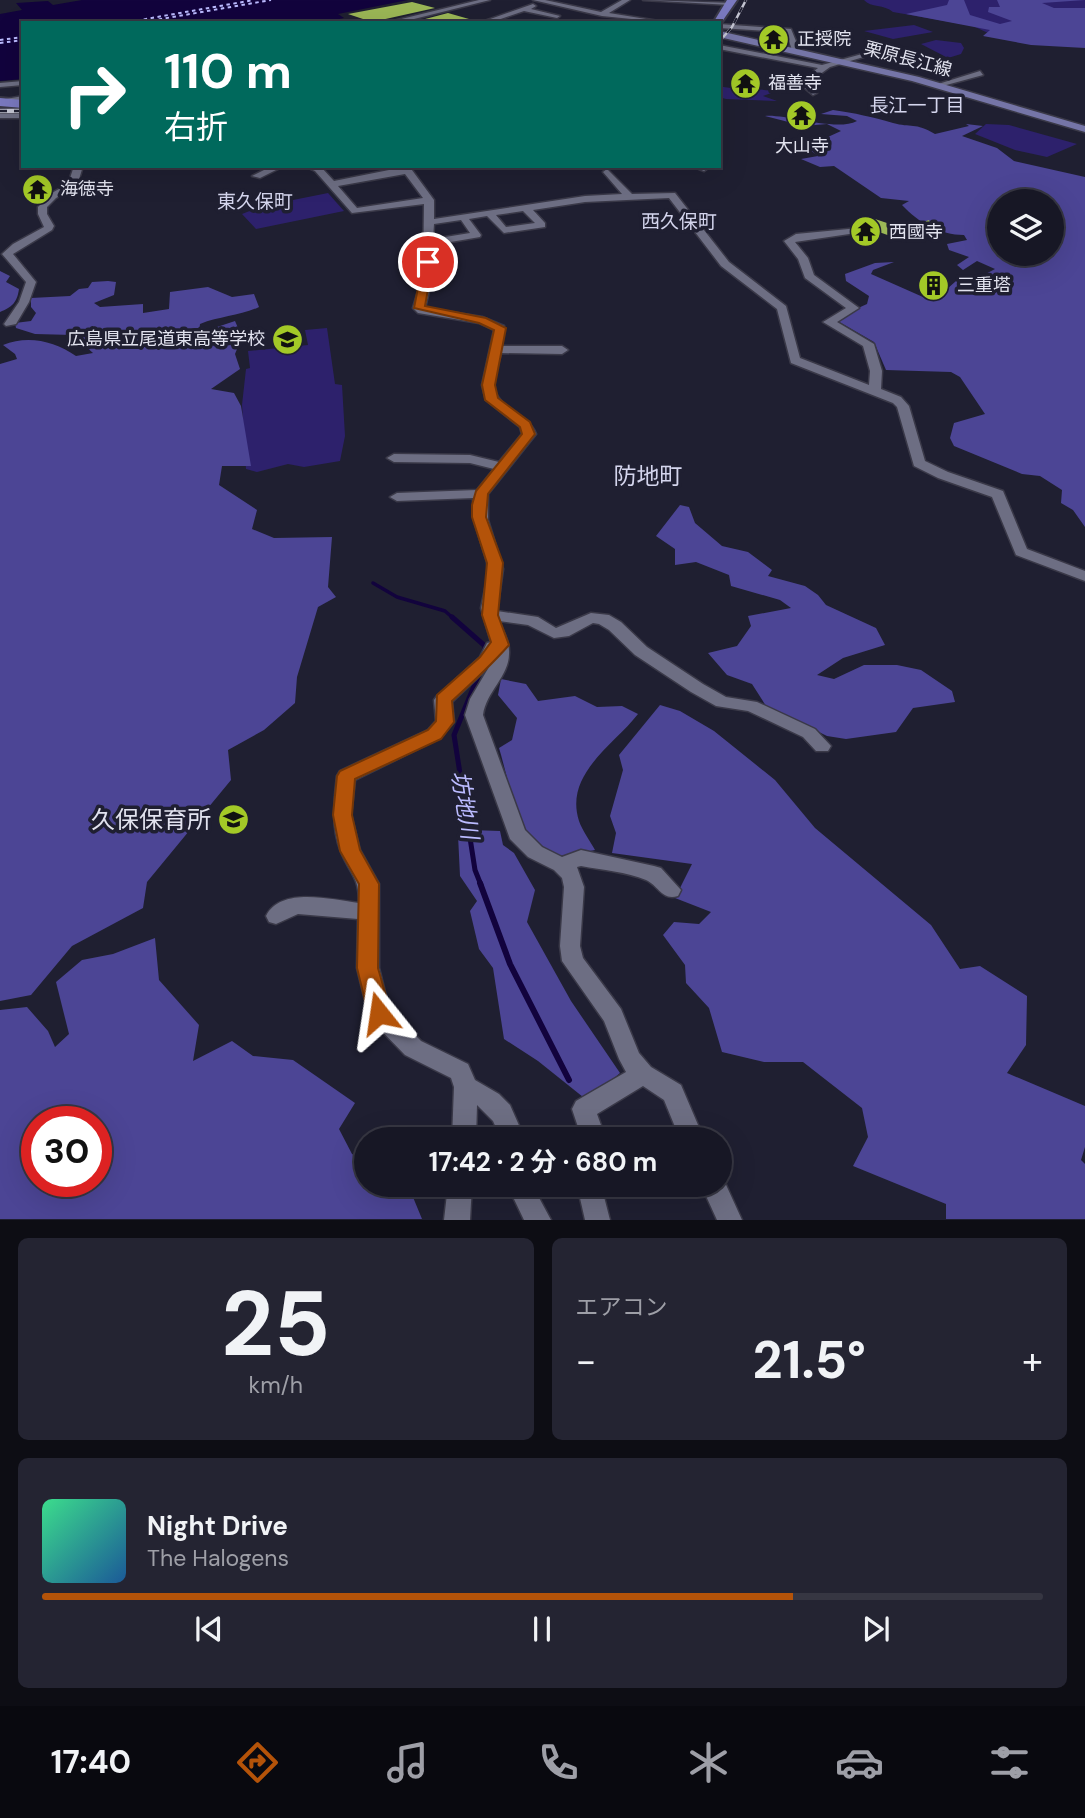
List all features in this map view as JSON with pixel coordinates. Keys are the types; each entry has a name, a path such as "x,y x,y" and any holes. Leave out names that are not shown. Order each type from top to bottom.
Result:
{"highway":[{"path":"721,21 731,2"},
{"path":"1,102 21,104"}],"main road":[{"name":"栗原長江線","path":"721,34 841,60 939,85 1085,129"}],"street":[{"path":"396,21 487,0"},
{"path":"536,0 602,14 653,21"},
{"path":"555,5 569,0"},
{"path":"602,14 627,0"},
{"path":"646,0 731,2"},
{"path":"483,21 545,2"},
{"path":"524,9 564,17"},
{"path":"444,11 468,16"},
{"path":"417,16 435,21"},
{"path":"721,24 789,30 796,51"},
{"path":"721,47 822,67"},
{"path":"813,93 803,83 822,67 873,53"},
{"path":"939,85 980,73"},
{"path":"0,85 21,83"},
{"path":"1,102 21,98"},
{"path":"0,116 21,116"},
{"path":"10,324 24,302 31,282 7,254 11,248 45,233 49,228 42,214 44,205 60,191 72,186 78,168"},
{"path":"257,176 275,168"},
{"path":"315,168 355,211 429,200"},
{"path":"332,184 406,169 429,200 428,275 419,308 494,324 500,328 498,349 488,385 492,400 526,425 529,434 481,494 479,517 495,563 490,615 500,645 501,658 475,703 474,715 517,834 535,852 561,865 571,874 574,887 570,946 573,961 613,1016 630,1059 643,1074 673,1093 687,1127"},
{"path":"607,172 628,195"},
{"path":"430,222 628,195 673,195 723,262 782,308 795,360 890,395 903,406 919,463 943,475 998,494 1021,552 1085,576"},
{"path":"489,213 504,230 542,225 525,207"},
{"path":"429,243 476,235 463,217"},
{"path":"856,230 796,237 789,241 803,258 809,276 853,308 829,322 868,344 876,371 875,390"},
{"path":"498,349 562,350"},
{"path":"394,458 470,459 503,467"},
{"path":"397,497 481,494"},
{"path":"490,615 532,621 554,633 564,632 591,618 603,619 615,626 640,651 697,688 722,702 741,703 763,711 809,733 822,746"},
{"path":"464,1127 466,1087 460,1072 413,1048 379,1013 368,968 369,884 350,851 342,815 346,776 434,734 445,722 443,700 487,660 493,647 500,645"},
{"path":"561,865 581,858 654,874 671,890"},
{"path":"276,916 295,905 368,912"},
{"path":"590,1127 584,1109 643,1074"},
{"path":"466,1087 492,1100 509,1127"},
{"path":"457,1220 459,1197"},
{"path":"525,1197 539,1220"},
{"path":"592,1197 598,1220"},
{"path":"719,1197 730,1220"}],"shaded area":[{"path":"82,0 408,0 338,14 344,18 330,21 21,21 21,79 0,81 0,14 22,10 16,3 48,1 53,5"},
{"path":"864,0 1085,0 1085,44 1001,39 973,26 893,12"},
{"path":"949,0 964,0 970,15 1000,24 1012,21 988,12 989,7 1000,7 997,0 1085,0 1042,3 1054,8 1085,8 1085,48 1031,45 983,36 990,30 906,14 947,5"},
{"path":"914,25 933,32 893,39 864,31"},
{"path":"936,40 961,43 964,48 961,54 948,58 921,44"},
{"path":"721,86 771,91 774,92 763,96 777,101 721,98"},
{"path":"833,110 849,112 918,127 935,134 969,126 966,124 983,126 962,136 997,148 1014,161 1085,177 1085,527 1073,510 1061,503 1062,490 1040,476 1022,474 954,446 950,438 954,423 985,414 960,377 951,372 886,370 874,342 834,319 867,304 869,296 846,281 845,274 875,263 894,262 873,270 871,274 923,297 940,295 963,275 980,277 995,269 988,266 1064,266 1064,189 987,189 987,265 977,261 963,270 957,265 969,257 949,250 947,244 967,240 964,235 938,230 915,217 902,205 909,201 881,198 834,166 820,167 801,159 818,156 806,147 841,131 828,124 857,121 847,116 821,114"},
{"path":"765,116 774,116 826,124 804,126"},
{"path":"986,124 1009,125 1077,144 1047,157 1015,150 975,134"},
{"path":"286,193 293,200 328,193 344,211 256,229 242,214 278,200 275,195"},
{"path":"0,271 10,276 6,282 19,289 13,304 0,312"},
{"path":"92,282 116,282 114,295 94,303 100,307 143,304 143,313 169,309 170,292 208,287 232,297 254,294 259,307 200,324 199,333 235,321 242,337 235,354 240,369 211,389 234,393 241,406 251,466 222,466 219,485 257,510 252,529 274,538 332,537 328,587 336,597 318,607 297,677 295,703 264,730 228,750 231,780 147,882 143,908 72,946 31,995 0,1001 0,364 17,359 15,354 3,345 22,340 50,343 76,356 93,353 73,335 35,334 16,328 15,323 31,321 36,313 31,307 31,298 70,296 79,289 88,288"},
{"path":"327,328 335,384 342,385 345,436 340,461 304,467 288,464 257,472 246,469 242,405 246,369 250,368 248,351 308,345 305,330"},
{"path":"680,505 689,507 695,523 722,546 748,552 772,570 768,576 805,586 826,605 876,628 885,645 843,658 817,675 834,679 864,665 897,665 921,670 952,691 955,702 913,708 896,732 846,739 827,736 766,706 752,684 727,675 708,653 737,646 751,626 748,616 791,608 780,600 731,586 729,575 696,562 675,565 675,549 656,536"},
{"path":"501,679 526,684 538,701 575,696 597,707 622,706 638,714 594,762 579,789 576,804 579,821 595,850 569,855 549,854 534,843 526,832 499,748 512,740 517,718 498,695"},
{"path":"660,705 680,711 714,731 775,780 815,828 931,925 960,969 980,966 1027,996 1026,1045 1007,1073 1085,1106 1085,1147 1081,1160 1085,1164 1085,1219 946,1219 946,1204 853,1166 868,1137 862,1108 803,1062 764,1062 722,1052 709,1008 686,983 685,965 663,935 674,922 699,924 711,912 675,898 692,864 612,853 616,833 610,816 623,770 619,755"},
{"path":"470,830 500,831 503,845 514,853 535,890 527,922 571,1001 620,1073 588,1101 538,1061 504,1039 493,968 479,949 470,911 477,901 460,876 458,835"},
{"path":"155,938 159,980 199,1025 193,1061 232,1041 253,1056 293,1060 355,1103 339,1129 354,1155 354,1197 413,1197 422,1219 0,1219 0,1010 27,1007 48,1031 55,1047 69,1034 56,982 82,960 113,954"}],"building":[{"path":"412,2 435,8 376,21 348,14"},
{"path":"448,13 469,19 469,21 418,21"},
{"path":"872,218 905,229 929,220 932,231 904,241 857,224"}],"waterway":[{"name":"坊地川","path":"373,583 397,597 445,611 454,619"},
{"name":"坊地川","path":"452,617 485,646 484,652"},
{"name":"坊地川","path":"479,674 454,735 475,870 481,885"},
{"name":"坊地川","path":"480,883 510,964 569,1080"}],"ferry route":[{"path":"134,21 254,0"},
{"path":"150,21 271,0"},
{"path":"0,40 21,37"},
{"path":"0,43 21,40"}],"railway":[{"path":"721,40 732,27 746,0"},
{"path":"0,111 21,111"}],"place":[{"name":"正授院","path":"774,39"},
{"name":"福善寺","path":"745,83"},
{"name":"大山寺","path":"802,116"},
{"name":"海徳寺","path":"37,189"},
{"name":"西國寺","path":"866,232"},
{"name":"三重塔","path":"934,285"},
{"name":"広島県立尾道東高等学校","path":"288,339"},
{"name":"久保保育所","path":"234,819"}],"district":[{"name":"長江一丁目","path":"917,105"},
{"name":"東久保町","path":"255,201"},
{"name":"西久保町","path":"679,221"},
{"name":"防地町","path":"648,476"}],"route":[{"path":"379,1013 368,968 369,884 358,870 350,851 342,815 346,776 434,734 445,722 443,700 487,660 493,647 500,645 489,604 495,578 495,563 479,517 479,505 481,494 529,434 526,425 492,400 488,385 498,349 500,328 482,320 422,311 419,308 428,275 428,262"}]}
